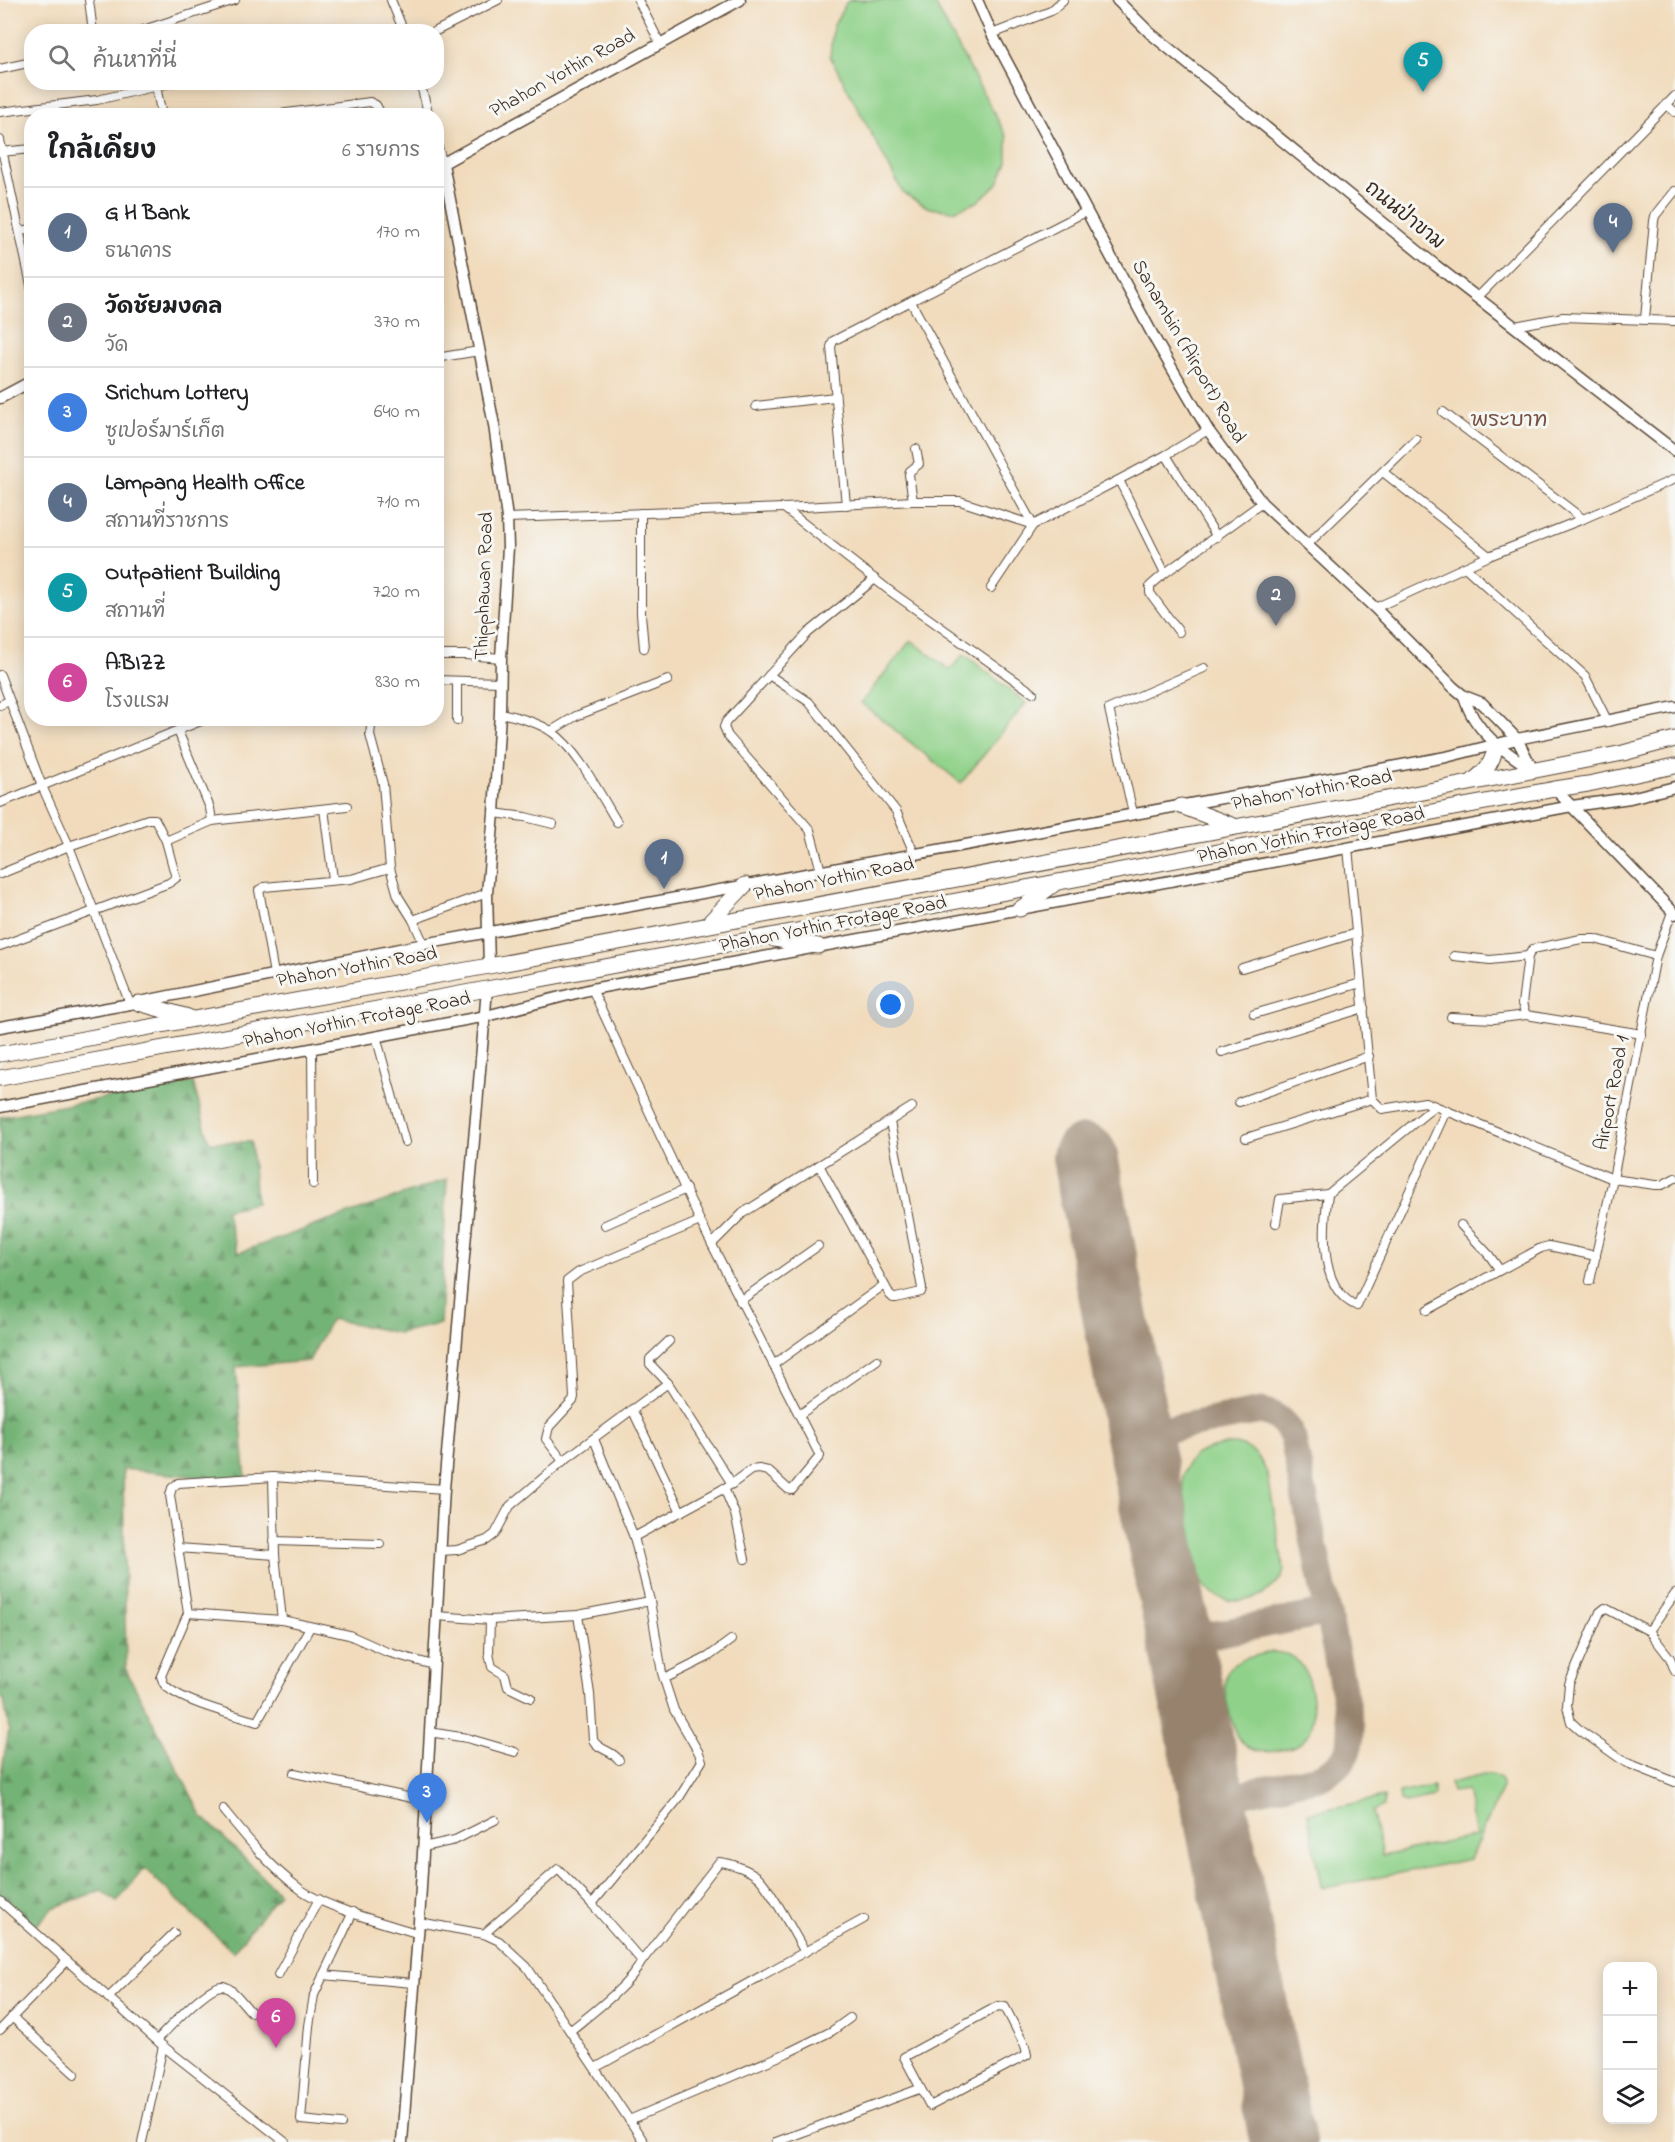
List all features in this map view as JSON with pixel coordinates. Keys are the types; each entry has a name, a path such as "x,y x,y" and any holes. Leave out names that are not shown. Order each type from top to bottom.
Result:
{"highway":[{"name":"Phahon Yothin Road","path":"0,1054 1236,827 1623,753 1675,739"},
{"path":"1472,782 1487,770 1496,746"},
{"path":"0,1078 1675,766"},
{"path":"1533,770 1555,789"},
{"path":"1181,806 1236,827"},
{"path":"1020,909 1058,882"},
{"path":"707,925 745,885"},
{"path":"763,937 818,946"},
{"path":"487,989 489,966"},
{"path":"134,1004 192,1018"}],"main road":[{"name":"Phahon Yothin Road","path":"444,163 740,0"},
{"name":"Sanambin (Airport) Road","path":"977,0 1156,341 1208,430 1262,503 1375,608 1464,696 1482,703 1517,739 1533,770"},
{"name":"ถนนป่าขาม","path":"1117,0 1150,33 1435,265 1675,451"},
{"name":"Thipphawan Road","path":"444,184 499,450 507,518 508,547 500,713 487,893 489,966"},
{"path":"0,398 24,385"},
{"name":"Sanambin (Airport) Road","path":"1464,696 1468,711 1496,746 1533,770"},
{"path":"0,1027 134,1004 424,944 1496,746 1517,739 1675,707"},
{"name":"Phahon Yothin Frotage Road","path":"0,1107 486,1016 592,988 1572,806 1630,798 1675,787"},
{"path":"1555,789 1673,913"},
{"path":"402,2142 418,1928 444,1489 487,989"}],"street":[{"path":"89,0 92,24"},
{"path":"162,24 235,0"},
{"path":"391,0 401,24"},
{"path":"444,27 498,0"},
{"path":"638,0 661,45"},
{"path":"993,34 1051,11 1063,0"},
{"path":"0,69 24,64"},
{"path":"32,108 97,100 139,90"},
{"path":"157,90 160,108"},
{"path":"422,90 427,108"},
{"path":"1478,297 1675,96"},
{"path":"325,108 370,102 378,108"},
{"path":"1666,104 1675,112"},
{"path":"0,112 24,109"},
{"path":"0,140 24,251"},
{"path":"1,152 24,150"},
{"path":"1645,319 1655,216 1675,191"},
{"path":"846,505 831,347 833,341 1087,211"},
{"path":"20,231 24,230"},
{"path":"911,302 1033,525"},
{"path":"1515,326 1563,317 1675,321"},
{"path":"444,357 479,351"},
{"path":"756,406 835,397"},
{"path":"1443,412 1583,519"},
{"path":"991,588 1033,525 1166,455 1208,430"},
{"path":"1307,545 1416,438"},
{"path":"913,501 909,475 910,471 920,464 916,449"},
{"path":"1166,455 1217,537"},
{"path":"1383,472 1489,556"},
{"path":"1375,608 1489,556 1675,479"},
{"path":"1119,480 1165,573"},
{"path":"507,518 960,501 1033,525"},
{"path":"1179,632 1150,593 1150,586 1262,503"},
{"path":"784,508 875,579 1033,693"},
{"path":"641,513 641,614 644,648"},
{"path":"1465,567 1585,676 1608,722"},
{"path":"820,871 810,830 725,731 726,722 808,633 875,579"},
{"path":"444,656 501,658"},
{"path":"1133,813 1110,709 1204,669"},
{"path":"0,675 42,786 134,1004"},
{"path":"769,675 809,702 896,811 914,854"},
{"path":"444,680 500,682"},
{"path":"551,731 576,716 668,680"},
{"path":"457,681 457,721"},
{"path":"0,705 9,701"},
{"path":"500,713 551,731 566,745 617,822"},
{"path":"0,803 186,726"},
{"path":"371,726 370,735 383,784 390,868 398,896 424,944"},
{"path":"178,731 210,807 212,821"},
{"path":"166,841 212,821 348,806"},
{"path":"324,809 333,879"},
{"path":"494,813 553,825"},
{"path":"0,874 69,846 148,819 154,819 166,841 176,878 169,883 0,946"},
{"path":"1348,848 1372,1098 1382,1109 1425,1102 1613,1179 1662,1185 1675,1178"},
{"path":"274,974 259,890 264,887 351,879 390,868"},
{"path":"412,920 487,893"},
{"name":"Airport Road 1","path":"1590,1281 1613,1179 1656,956 1673,913"},
{"path":"1242,968 1356,933"},
{"path":"1526,1015 1522,1004 1528,956 1533,949 1581,939 1595,939 1656,956"},
{"path":"1454,956 1490,960 1528,956"},
{"path":"1254,1014 1361,983"},
{"path":"592,988 700,1221 820,1456 792,1490 768,1471 751,1470 728,1486 634,1537"},
{"path":"1222,1052 1364,1008"},
{"path":"1451,1017 1494,1019 1526,1015 1642,1034"},
{"path":"376,1036 405,1142"},
{"path":"312,1048 313,1184"},
{"path":"1239,1101 1368,1056"},
{"path":"1246,1138 1372,1098"},
{"path":"1276,1223 1280,1199 1328,1194 1435,1106"},
{"path":"712,1244 744,1213 912,1107"},
{"path":"1328,1194 1323,1232 1329,1270 1344,1298 1357,1306 1446,1111"},
{"path":"819,1166 893,1298 921,1292 890,1122"},
{"path":"604,1225 686,1189"},
{"path":"563,1461 546,1438 549,1427 574,1397 567,1281 579,1272 700,1221"},
{"path":"1461,1225 1489,1255 1498,1269"},
{"path":"740,1301 818,1246"},
{"path":"1427,1310 1498,1269 1549,1246 1596,1256"},
{"path":"773,1365 884,1285"},
{"path":"669,1341 649,1361 668,1383 728,1486 745,1559"},
{"path":"799,1415 877,1360"},
{"path":"440,1551 457,1550 487,1540 495,1534 510,1506 563,1461 668,1383"},
{"path":"632,1409 681,1512"},
{"path":"592,1904 679,1798 702,1761 674,1710 664,1679 650,1601 634,1537 594,1439"},
{"path":"273,1477 274,1541 282,1620"},
{"path":"310,1627 257,1722 194,1701 163,1684 161,1676 188,1613 170,1496 172,1488 178,1483 273,1477 444,1489"},
{"path":"274,1541 380,1544"},
{"path":"178,1548 275,1555"},
{"path":"1649,1631 1675,1594"},
{"path":"437,1616 490,1620 578,1615 650,1601"},
{"path":"1675,1671 1670,1658 1649,1631 1605,1608 1600,1612 1569,1684 1567,1706 1571,1722 1625,1762 1675,1782"},
{"path":"188,1613 282,1620 349,1635 387,1652 433,1665"},
{"path":"578,1615 590,1694 593,1740 595,1744 615,1755 619,1760"},
{"path":"490,1620 489,1654 492,1667 505,1675 508,1687 531,1698"},
{"path":"664,1679 708,1657 731,1640"},
{"path":"429,1732 467,1738 515,1752"},
{"path":"294,1773 426,1801"},
{"path":"223,1809 254,1846 282,1874 302,1890 319,1899 353,1912 418,1928 484,1934 499,1941 527,1967 644,2142"},
{"path":"423,1847 455,1840 495,1820"},
{"path":"570,2031 607,2000 638,1969 719,1862 728,1863 758,1877 805,1952"},
{"path":"484,1934 558,1869 642,1961"},
{"path":"278,1975 319,1899"},
{"path":"0,1901 160,2043 285,2142"},
{"path":"341,2124 301,2120 309,2026 315,1995 353,1912"},
{"path":"594,2068 864,1919"},
{"path":"108,1998 174,1933"},
{"path":"0,2030 67,1961"},
{"path":"323,1975 413,1983"},
{"path":"142,2142 160,2043 203,1996 216,1987 222,1986 229,1990 251,2012"},
{"path":"998,2006 1005,2007 1025,2046 1027,2055 930,2106 920,2089 904,2057 998,2006"},
{"path":"12,2017 75,2074"},
{"path":"629,2120 787,2053 832,2031 850,2018"},
{"path":"776,2142 920,2089"}],"green space":[{"path":"850,0 930,0 935,4 1007,137 1007,162 998,183 977,202 953,211 929,208 903,193 830,56 833,27"},
{"path":"911,640 950,670 964,654 1026,703 961,783 861,703"},
{"path":"193,1082 209,1142 251,1142 256,1203 225,1210 238,1253 447,1179 440,1324 398,1333 331,1319 309,1361 236,1367 246,1482 123,1469 126,1670 202,1816 279,1893 233,1952 144,1868 117,1902 101,1890 53,1908 36,1926 0,1894 0,1780 9,1730 4,1700 0,1697 0,1117"},
{"path":"1229,1444 1249,1449 1265,1469 1284,1571 1268,1591 1257,1597 1232,1601 1220,1598 1209,1591 1201,1581 1183,1488 1183,1476 1187,1464 1194,1455"},
{"path":"1273,1652 1293,1657 1303,1667 1312,1696 1311,1728 1306,1738 1293,1747 1261,1752 1246,1746 1237,1734 1226,1699 1226,1676 1229,1669 1236,1663"},
{"path":"1488,1774 1499,1778 1502,1788 1470,1859 1321,1887 1308,1813 1384,1797 1384,1806 1372,1811 1382,1856 1476,1836 1467,1790 1452,1792 1450,1783"},
{"path":"1433,1786 1433,1797 1406,1803 1400,1801 1399,1793"}],"taxiway":[{"path":"1138,1435 1261,1411 1281,1420 1293,1439 1351,1728 1350,1745 1339,1764 1319,1777 1213,1800"},
{"path":"1180,1641 1328,1612"}],"runway":[{"path":"1085,1157 1138,1435 1283,2142"}],"place":[{"name":"Outpatient Building","path":"1423,92"},
{"name":"Lampang Health Office","path":"1613,253"},
{"name":"วัดชัยมงคล","path":"1276,626"},
{"name":"G H Bank","path":"664,889"},
{"name":"Srichum Lottery","path":"427,1823"},
{"name":"A:BIZZ","path":"276,2048"}],"district":[{"name":"พระบาท","path":"1509,421"}]}
